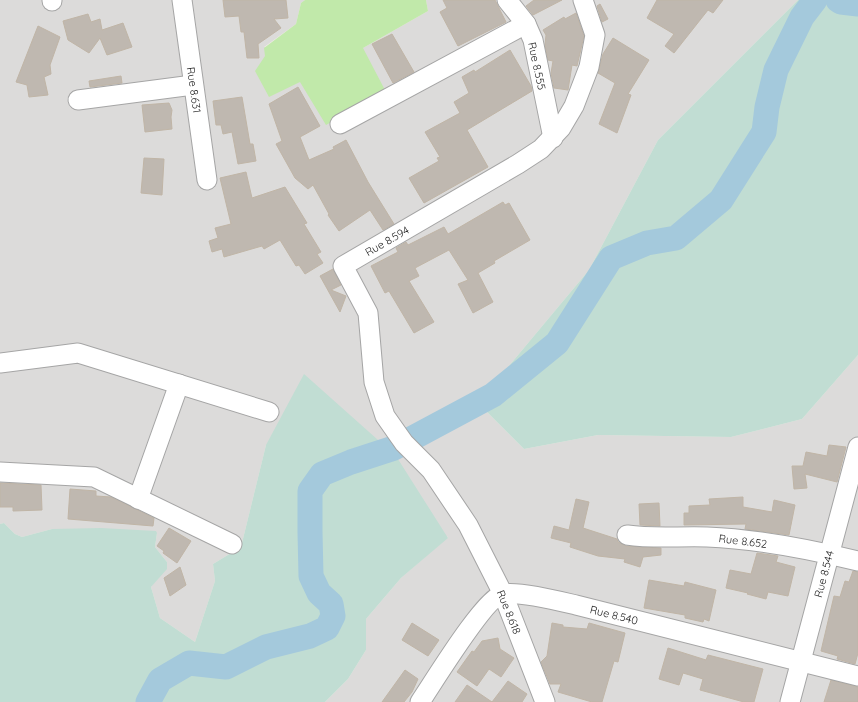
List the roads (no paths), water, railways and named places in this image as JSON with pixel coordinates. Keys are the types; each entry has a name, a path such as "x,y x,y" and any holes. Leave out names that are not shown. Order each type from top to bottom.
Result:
{"street":[{"name":"Rue 8.631","path":"182,0 207,180"},
{"name":"Rue 8.555","path":"507,0 526,24 533,40 553,138"},
{"name":"Rue 8.594","path":"468,525 431,470 404,443 385,416 374,382 368,313 343,266 541,150 553,138 567,119 574,106 590,67 595,35 583,0"},
{"path":"340,124 526,24"},
{"path":"78,100 194,85"},
{"path":"0,363 78,353 269,412"},
{"path":"138,499 179,384"},
{"name":"Rue 8.544","path":"790,702 858,446"},
{"path":"0,472 94,477 232,544"},
{"name":"Rue 8.618","path":"468,525 503,594 545,702"},
{"name":"Rue 8.652","path":"627,535 645,537 708,537 830,554 858,561"},
{"path":"420,702 476,619 491,601 503,594"},
{"name":"Rue 8.540","path":"503,594 535,596 576,605 858,676"}],"waterway":[{"path":"148,702 160,680 189,663 226,667 266,647 310,636 327,628 333,616 331,604 319,593 311,576 310,491 322,474 351,462 394,448 493,395 557,343 611,258 647,243 676,238 721,200 764,132 767,107 776,70 802,17 815,0"},
{"path":"838,0 841,2 858,4"}]}
